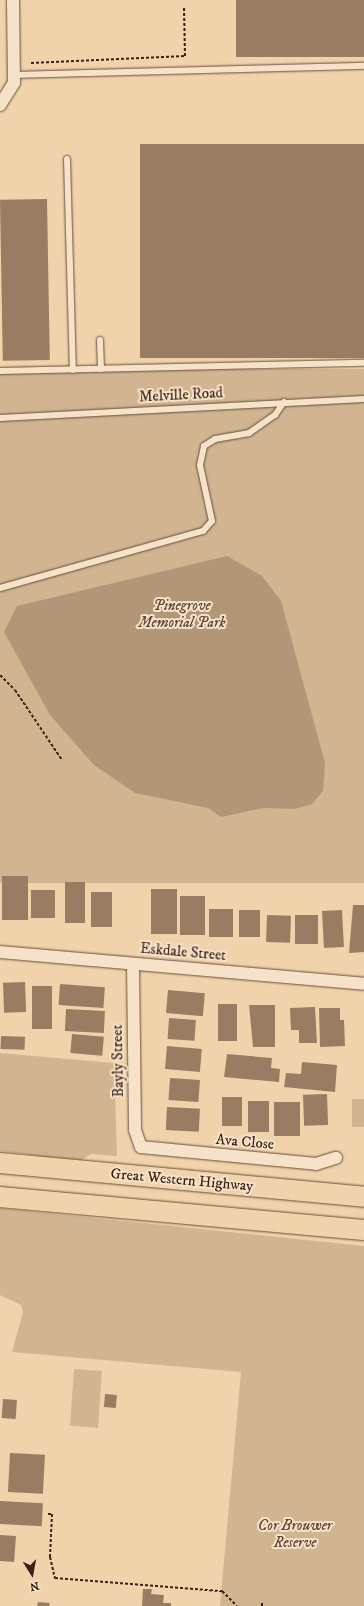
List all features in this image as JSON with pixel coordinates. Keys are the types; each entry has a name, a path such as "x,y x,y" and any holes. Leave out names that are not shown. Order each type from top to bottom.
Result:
{"highway":[{"name":"Great Western Highway","path":"0,1162 364,1197"},
{"path":"0,1197 364,1230"}],"street":[{"path":"0,105 12,90 15,74 13,0"},
{"name":"Eskdale Street","path":"0,952 364,984"},
{"name":"Bayly Street","path":"133,964 136,1141 150,1150"},
{"name":"Ava Close","path":"150,1150 316,1164 336,1158"}],"lane":[{"path":"15,74 364,66"},
{"path":"67,159 72,370"},
{"path":"100,340 101,369"},
{"path":"0,372 364,363"},
{"name":"Melville Road","path":"0,418 364,399"},
{"path":"0,588 203,531 212,521 200,465 204,446 255,430 275,415 284,402"}],"path":[{"path":"30,63 185,56 184,7"},
{"path":"0,675 15,690 62,760"},
{"path":"48,1514 52,1514 50,1557 55,1578 222,1591 237,1606"}],"green space":[{"name":"Pinegrove Memorial Park","path":"0,369 364,369 364,883 0,883"},
{"path":"0,1053 114,1063 117,1156 91,1154 80,1161 0,1151"},
{"path":"352,1099 364,1099 364,1127 352,1127"},
{"name":"Cor Brouwer Reserve","path":"0,1208 364,1246 364,1606 220,1606 241,1372 12,1352 23,1312 21,1305 0,1295"},
{"path":"74,1369 102,1371 98,1428 70,1426"}],"shaded area":[{"path":"227,556 262,576 281,601 325,763 323,791 312,804 295,809 263,808 221,817 208,808 135,793 94,765 50,715 4,632 17,606"}],"building":[{"path":"236,0 364,0 364,57 236,57"},
{"path":"140,144 364,144 364,358 140,358"},
{"path":"47,199 50,360 3,361 0,200"},
{"path":"2,876 28,876 28,920 2,920"},
{"path":"65,882 85,882 85,923 65,923"},
{"path":"151,889 177,889 177,934 151,934"},
{"path":"31,890 55,890 55,918 31,918"},
{"path":"91,892 112,892 112,927 91,927"},
{"path":"180,896 205,896 205,935 180,935"},
{"path":"353,905 364,905 364,952 349,953"},
{"path":"209,909 233,909 233,937 209,937"},
{"path":"239,910 260,910 260,937 239,937"},
{"path":"342,910 344,947 324,948 322,911"},
{"path":"267,915 291,916 290,943 266,942"},
{"path":"295,915 318,915 318,944 295,944"},
{"path":"25,982 26,1012 4,1013 3,983"},
{"path":"60,984 105,987 103,1008 59,1005"},
{"path":"32,986 52,986 52,1029 32,1029"},
{"path":"168,990 205,993 203,1016 166,1013"},
{"path":"218,1004 237,1004 237,1041 218,1041"},
{"path":"249,1005 275,1005 275,1047 253,1047"},
{"path":"315,1007 317,1043 299,1043 299,1030 291,1030 290,1008"},
{"path":"319,1008 340,1008 340,1020 344,1020 345,1046 320,1047"},
{"path":"66,1009 105,1011 104,1033 65,1031"},
{"path":"169,1018 196,1020 194,1041 168,1039"},
{"path":"72,1034 104,1037 102,1056 70,1053"},
{"path":"1,1036 25,1037 25,1050 1,1049"},
{"path":"167,1046 202,1049 200,1072 165,1069"},
{"path":"227,1054 272,1058 271,1068 280,1069 279,1082 224,1077"},
{"path":"302,1062 337,1065 335,1092 284,1087 286,1073 301,1074"},
{"path":"170,1078 200,1080 198,1102 168,1100"},
{"path":"327,1094 328,1125 304,1126 303,1095"},
{"path":"222,1097 242,1097 242,1126 222,1126"},
{"path":"248,1101 269,1101 269,1132 248,1132"},
{"path":"274,1102 300,1102 300,1136 274,1136"},
{"path":"167,1107 200,1109 199,1132 166,1130"},
{"path":"105,1394 117,1395 116,1408 104,1407"},
{"path":"3,1399 17,1400 16,1419 2,1418"},
{"path":"10,1453 45,1455 43,1494 8,1492"},
{"path":"0,1501 43,1503 42,1526 0,1524"},
{"path":"0,1535 16,1536 14,1562 0,1561"},
{"path":"143,1589 152,1589 151,1594 164,1595 163,1603 171,1603 171,1606 142,1606"},
{"path":"38,1602 50,1603 49,1606 37,1606"}]}
